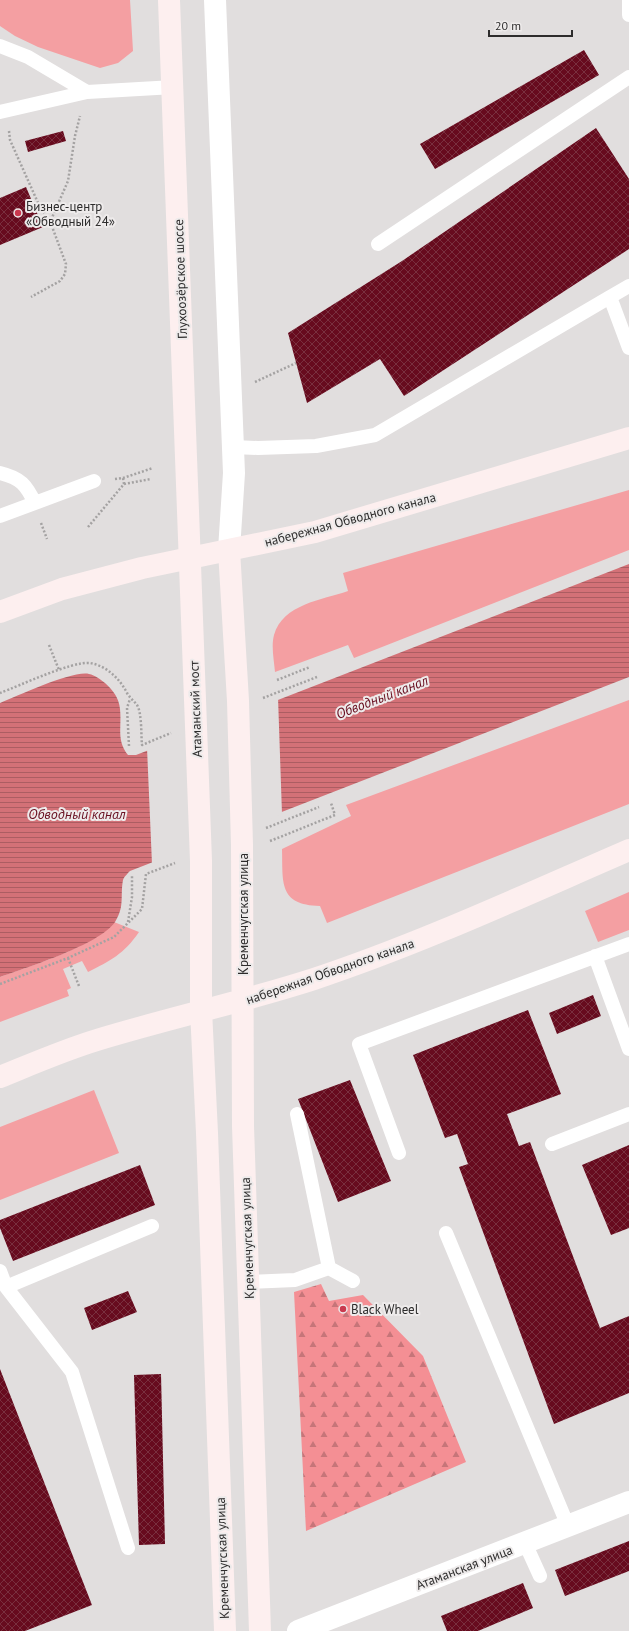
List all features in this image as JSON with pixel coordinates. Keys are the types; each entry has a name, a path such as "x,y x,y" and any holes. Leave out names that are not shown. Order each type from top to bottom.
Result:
{"street":[{"name":"Глухоозёрское шоссе","path":"169,0 174,87 189,558"},
{"path":"215,0 234,474 229,550"},
{"name":"набережная Обводного канала","path":"0,612 62,589 142,568 315,532 629,438"},
{"name":"Кременчугская улица","path":"229,550 238,701 242,845 243,1126 260,1631"},
{"name":"Атаманский мост","path":"189,558 201,861"},
{"name":"набережная Обводного канала","path":"0,1077 64,1051 96,1040 314,979 430,937 629,850"},
{"name":"Кременчугская улица","path":"201,861 201,1010 225,1631"},
{"name":"Атаманская улица","path":"298,1631 629,1502"}],"lane":[{"path":"629,0 629,15"},
{"path":"0,46 28,57 87,92"},
{"path":"378,244 629,77"},
{"path":"3,111 87,92 174,87"},
{"path":"233,447 258,448 316,446 375,435 629,286"},
{"path":"610,297 629,348"},
{"path":"0,473 11,475 27,486 35,503"},
{"path":"0,516 94,481"},
{"path":"399,1153 359,1044 629,944"},
{"path":"595,956 629,1049"},
{"path":"297,1114 329,1268"},
{"path":"552,1144 629,1114"},
{"path":"6,1287 152,1226"},
{"path":"446,1233 568,1526"},
{"path":"248,1282 295,1280 329,1268 354,1281"},
{"path":"0,1271 6,1287 72,1372 128,1548"},
{"path":"525,1543 540,1576"}],"path":[{"path":"50,221 68,181 75,136 87,92"},
{"path":"3,111 10,140 40,205 50,221 66,264 65,274 60,281 31,297"},
{"path":"250,384 296,363"},
{"path":"124,484 123,478 153,468"},
{"path":"88,527 124,484 151,479"},
{"path":"50,645 59,670"},
{"path":"0,693 74,665 90,663 104,668 115,676 123,685 130,698 127,708 129,746"},
{"path":"277,680 310,667"},
{"path":"301,684 317,678"},
{"path":"270,841 335,814 331,803"},
{"path":"304,814 319,807"},
{"path":"0,984 68,958 114,937 128,922 132,897 132,875"},
{"path":"68,958 78,986"}],"shaded area":[{"path":"0,0 130,0 133,51 118,63 100,68 38,47 15,36 0,26"},
{"path":"629,490 629,550 354,658 348,645 275,672 273,644 274,635 279,625 286,616 305,605 348,591 343,573"},
{"path":"629,700 629,804 327,923 320,906 306,905 296,901 286,890 282,872 282,849 351,816 346,805"},
{"path":"629,892 629,930 598,942 585,911"},
{"path":"114,922 139,932 128,946 110,960 88,972 82,961 63,969 71,988 67,990 69,996 0,1022 0,977 76,948 103,932"},
{"path":"94,1090 119,1153 0,1200 0,1127"}],"green space":[{"path":"321,1284 329,1301 363,1295 423,1356 466,1462 306,1531 294,1292"}],"water":[{"name":"Обводный канал","path":"629,564 629,677 130,871 123,880 120,911 115,922 107,931 79,947 0,977 0,703 71,676 89,674 105,683 115,694 120,709 120,733 122,744 128,755 136,755"}],"pier":[{"path":"278,697 282,814 152,864 147,748"}],"building":[{"path":"584,50 599,75 435,169 420,144"},
{"path":"596,128 629,179 629,249 404,396 380,359 307,403 288,333 402,261"},
{"path":"63,131 66,141 28,152 25,141"},
{"name":"Бизнес-центр «Обводный 24»","path":"26,187 43,227 0,245 0,198"},
{"path":"593,995 601,1016 557,1034 549,1013"},
{"path":"528,1010 561,1094 507,1114 519,1146 530,1142 600,1328 629,1316 629,1393 554,1424 459,1167 468,1164 457,1134 445,1138 413,1055"},
{"path":"350,1080 391,1181 338,1202 298,1099"},
{"path":"629,1145 629,1228 611,1235 582,1165"},
{"path":"140,1165 155,1205 13,1261 0,1228 0,1220"},
{"path":"128,1291 137,1312 92,1330 84,1308"},
{"path":"0,1369 92,1605 25,1631 0,1631"},
{"path":"161,1374 165,1544 139,1545 134,1375"},
{"path":"629,1541 629,1571 565,1596 555,1570"},
{"path":"523,1583 533,1608 478,1631 447,1631 441,1616"}],"place":[{"name":"Бизнес-центр «Обводный 24»","path":"18,213"},
{"name":"Black Wheel","path":"343,1309"}]}
